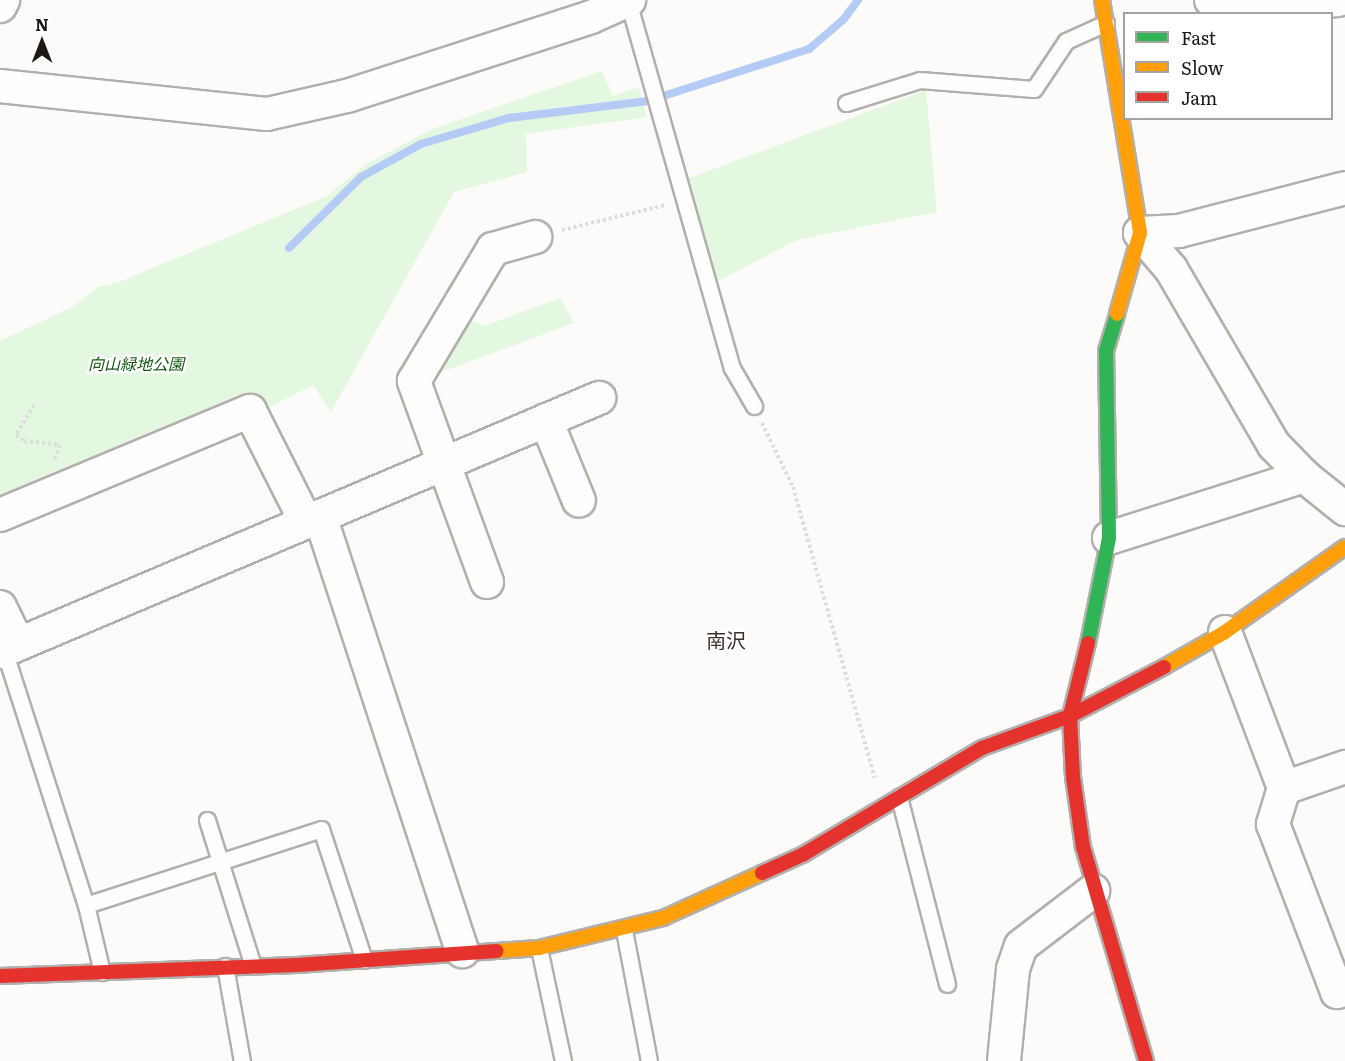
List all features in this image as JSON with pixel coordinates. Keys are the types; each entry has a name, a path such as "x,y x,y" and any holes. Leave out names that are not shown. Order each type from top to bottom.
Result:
{"street":[{"path":"0,6 3,0"},
{"path":"0,86 267,114 347,96 591,17 629,0"},
{"path":"1102,0 1140,232 1106,351 1109,538 1102,584 1070,716 1077,812 1093,891 1146,1061"},
{"path":"1211,0 1262,6 1338,0"},
{"path":"1140,232 1179,231 1345,188"},
{"path":"1140,232 1172,269 1274,445 1330,490"},
{"path":"487,582 446,462 414,381 493,249 535,237"},
{"path":"0,607 7,649 599,398"},
{"path":"0,515 250,411 313,519 462,951"},
{"path":"546,420 579,501"},
{"path":"1109,538 1330,490"},
{"path":"0,976 253,966 364,960 462,951 539,948 624,930 663,918 768,872 982,748 1070,716 1225,632 1345,547"},
{"path":"1225,632 1284,788 1273,824 1337,992 1345,989"},
{"path":"1284,788 1345,767"},
{"path":"1004,1061 1013,969 1021,946 1093,891"}],"lane":[{"path":"629,0 732,368 754,406"},
{"path":"846,103 921,80 1034,89 1066,40 1106,23"},
{"path":"7,649 86,905 102,972"},
{"path":"899,797 947,984"},
{"path":"207,820 253,966"},
{"path":"86,905 321,829 364,960"},
{"path":"624,930 649,1061"},
{"path":"539,948 563,1061"},
{"path":"225,966 242,1061"}],"path":[{"path":"535,237 684,200"},
{"path":"34,405 16,435 24,441 60,445 49,471 55,492"},
{"path":"754,406 793,487 884,806"}],"green space":[{"name":"向山緑地公園","path":"602,71 613,96 639,87 647,117 526,134 527,172 454,192 331,412 313,385 258,413 0,508 0,341 72,307 98,287 119,282 327,196 365,165 432,129"},
{"path":"926,90 937,212 797,240 714,283 681,181"},
{"path":"560,298 574,323 420,380 459,314 484,326"}],"waterway":[{"path":"289,248 361,177 421,144 509,118 648,101 809,49 843,20 858,0"}],"traffic: fast":[{"path":"1088,643 1109,538 1106,351 1117,314"}],"traffic: slow":[{"path":"1102,0 1140,233 1117,314"},
{"path":"1164,667 1225,632 1345,547"},
{"path":"497,951 539,948 663,918 762,873"}],"traffic: jam":[{"path":"1088,643 1070,716 1073,777 1083,847 1146,1061"},
{"path":"762,873 804,854 982,748 1070,716 1164,667"},
{"path":"0,976 297,965 497,951"}],"district":[{"name":"南沢","path":"726,639"}]}
